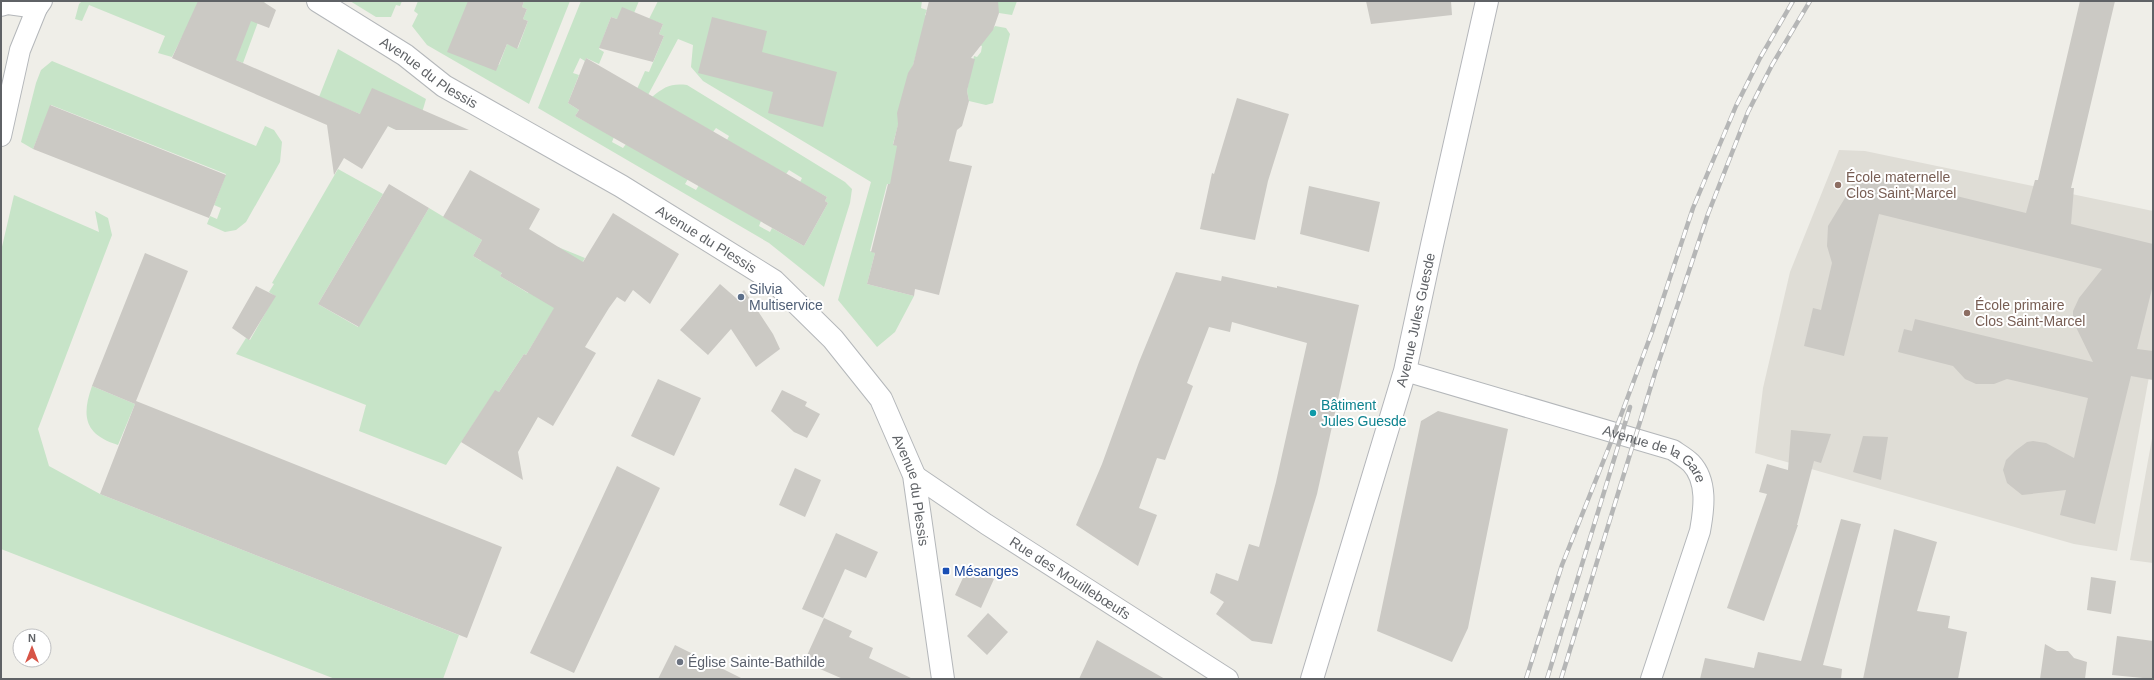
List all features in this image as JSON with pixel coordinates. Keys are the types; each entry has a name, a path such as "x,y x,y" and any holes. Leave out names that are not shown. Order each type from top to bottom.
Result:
{"street":[{"name":"Avenue du Plessis","path":"318,1 405,55 444,86 621,186 774,281 833,339 881,399 914,475 943,679"},
{"name":"Avenue Jules Guesde","path":"1312,679 1405,371 1487,1"},
{"path":"1,6 8,4 40,4 20,50 1,136"},
{"name":"Avenue de la Gare","path":"1405,371 1673,450 1692,464 1702,483 1704,507 1700,530 1651,679"},
{"name":"Rue des Mouillebœufs","path":"914,475 986,524 1228,679"}],"shaded area":[{"name":"École primaire Clos Saint-Marcel","path":"1839,150 1865,151 2153,211 2153,355 2117,551 2074,544 1755,453 1763,388 1790,272"},
{"path":"2153,433 2153,563 2130,560"}],"green space":[{"path":"82,1 262,1 265,3 243,63 182,37 172,57 158,53 165,36 89,5 82,21 75,19 79,4"},
{"path":"350,1 402,1 400,6 396,5 391,17 376,17"},
{"path":"418,1 473,1 474,55 499,65 507,44 518,48 528,21 523,19 527,9 522,7 524,1 570,1 529,104 427,45 412,26 418,14 414,11"},
{"path":"581,1 639,1 634,13 617,19 611,17 599,49 604,52 599,64 586,58 585,61 580,58 573,73 579,75 568,103 579,110 575,116 614,137 612,142 623,148 626,144 688,179 685,184 696,190 699,185 761,221 759,226 770,232 772,228 804,246 828,203 825,201 827,197 800,182 802,178 789,170 786,174 727,140 729,136 716,128 713,132 652,97 668,86 687,85 845,182 852,189 850,203 824,287 769,243 538,108"},
{"path":"658,1 922,1 921,8 927,10 925,15 927,16 898,118 898,125 893,144 902,149 892,185 887,184 870,251 875,253 867,284 914,296 895,332 877,347 838,300 871,182 703,81 691,67 693,45 678,39 648,95 637,89 645,71 649,72 664,36 659,34 663,24 649,19"},
{"path":"992,1 1017,1 1012,15 999,13"},
{"path":"995,26 1006,28 1010,34 993,103 986,105 969,101 967,91 974,56 977,57 981,52 982,46 977,44 989,34"},
{"path":"338,49 426,99 417,130 394,129 388,126 392,117 360,114 319,97"},
{"path":"52,61 256,146 265,126 274,130 282,142 280,162 246,222 236,230 225,232 207,224 210,216 217,219 221,208 214,205 226,174 51,105 33,149 21,142 36,83 41,70"},
{"path":"338,169 383,194 318,304 358,327 429,208 482,240 473,256 481,261 485,255 505,267 500,276 528,293 545,262 558,247 585,258 526,355 524,354 499,392 495,391 446,465 359,431 366,405 236,354 246,338 250,340 275,296 269,292 274,284 272,283"},
{"path":"14,195 99,232 95,211 108,218 112,235 38,429 49,466 100,494 459,635 443,679 335,679 1,549 1,251"},
{"path":"92,386 135,404 118,445 98,436 88,423 87,407"}],"building":[{"path":"198,1 262,1 276,10 269,28 251,21 236,60 360,114 372,88 469,130 396,130 388,126 362,169 344,158 334,175 327,125 172,58"},
{"path":"468,1 524,1 522,7 527,9 523,19 528,21 517,49 507,44 496,71 447,52"},
{"path":"929,1 998,1 999,13 993,30 971,58 975,59 967,91 969,101 962,126 957,130 949,161 972,166 939,295 915,289 914,296 867,284 875,253 871,252 888,184 890,184 897,146 893,145 898,124 897,113 908,73 913,65"},
{"path":"1366,1 1451,1 1452,15 1371,24"},
{"path":"2080,1 2115,1 2071,188 2074,188 2071,224 2153,244 2153,285 2137,349 2153,351 2153,380 2131,376 2095,524 2060,515 2066,490 2022,495 2007,483 2003,470 2006,460 2027,442 2033,441 2046,443 2074,458 2088,398 2007,379 1994,384 1976,384 1965,379 1953,366 1898,352 1904,329 1912,331 1915,319 2093,362 2073,321 2073,311 2079,298 2102,269 1879,214 1844,356 1804,346 1813,308 1821,310 1832,263 1827,246 1828,226 1851,188 1854,171 2026,213 2035,180 2038,180"},
{"path":"622,7 663,24 659,34 664,36 653,62 599,48 611,17 617,19"},
{"path":"712,17 767,31 762,52 837,72 823,127 768,113 773,92 698,73"},
{"path":"586,58 827,197 825,201 828,203 804,246 575,116 579,110 568,103"},
{"path":"1237,98 1289,114 1268,181 1255,240 1200,229 1212,173 1214,174"},
{"path":"50,105 226,175 209,218 33,149"},
{"path":"470,170 540,209 529,229 583,262 613,213 679,254 650,304 633,290 625,302 617,297 609,308 585,347 596,353 553,426 538,417 518,452 523,480 461,442 495,390 499,392 524,354 526,355 554,308 500,276 502,273 473,256 482,240 443,217"},
{"path":"389,184 429,208 359,327 318,304"},
{"path":"1309,186 1380,202 1369,252 1300,234"},
{"path":"145,253 188,271 136,401 502,547 467,638 100,494 135,404 92,386"},
{"path":"1176,272 1221,281 1222,276 1277,288 1277,286 1359,305 1317,494 1272,644 1252,641 1216,614 1224,602 1210,593 1216,573 1238,581 1249,544 1259,547 1276,482 1307,343 1232,322 1230,332 1209,327 1187,383 1193,386 1165,460 1157,458 1139,508 1157,515 1138,566 1076,525 1102,464 1139,362"},
{"path":"720,284 736,298 744,290 773,334 780,349 756,367 731,329 708,355 680,330"},
{"path":"256,286 276,296 249,340 232,328"},
{"path":"658,379 701,398 674,456 631,436"},
{"path":"782,390 807,402 805,406 820,414 807,438 794,432 771,411"},
{"path":"1438,411 1508,429 1468,628 1452,662 1377,631 1421,421"},
{"path":"1791,430 1831,434 1821,463 1814,461 1798,525 1764,621 1727,608 1767,494 1759,492 1767,464 1788,470"},
{"path":"1863,436 1888,437 1881,480 1853,472"},
{"path":"617,466 660,488 574,673 530,653"},
{"path":"795,468 821,480 805,517 779,505"},
{"path":"1841,519 1861,524 1823,665 1842,669 1841,679 1700,679 1705,658 1754,668 1758,652 1801,661"},
{"path":"1894,529 1937,542 1917,611 1950,616 1948,628 1967,632 1958,679 1863,679"},
{"path":"836,533 878,552 866,578 845,569 823,618 802,609"},
{"path":"968,567 994,579 981,608 955,595"},
{"path":"2091,577 2116,581 2111,614 2087,610"},
{"path":"988,613 1008,632 987,655 967,636"},
{"path":"824,618 852,631 849,637 873,648 869,658 913,679 843,679 804,662"},
{"path":"2117,636 2153,641 2153,679 2112,675"},
{"path":"1097,640 1165,679 1079,679"},
{"path":"2045,644 2057,651 2068,651 2074,658 2087,662 2085,679 2040,679"},
{"name":"Église Sainte-Bathilde","path":"675,645 743,679 658,679"}],"railway":[{"path":"1526,679 1562,565 1611,442 1652,332 1693,208 1736,106 1760,58 1793,1"},
{"path":"1561,679 1655,373 1708,214 1748,112 1772,65 1810,1"},
{"path":"1547,679 1630,407"}],"place":[{"name":"École maternelle Clos Saint-Marcel","path":"1838,185"},
{"name":"Silvia Multiservice","path":"741,297"},
{"name":"École primaire Clos Saint-Marcel","path":"1967,313"},
{"name":"Bâtiment Jules Guesde","path":"1313,413"},
{"name":"Mésanges","path":"946,571"},
{"name":"Église Sainte-Bathilde","path":"680,662"}]}
